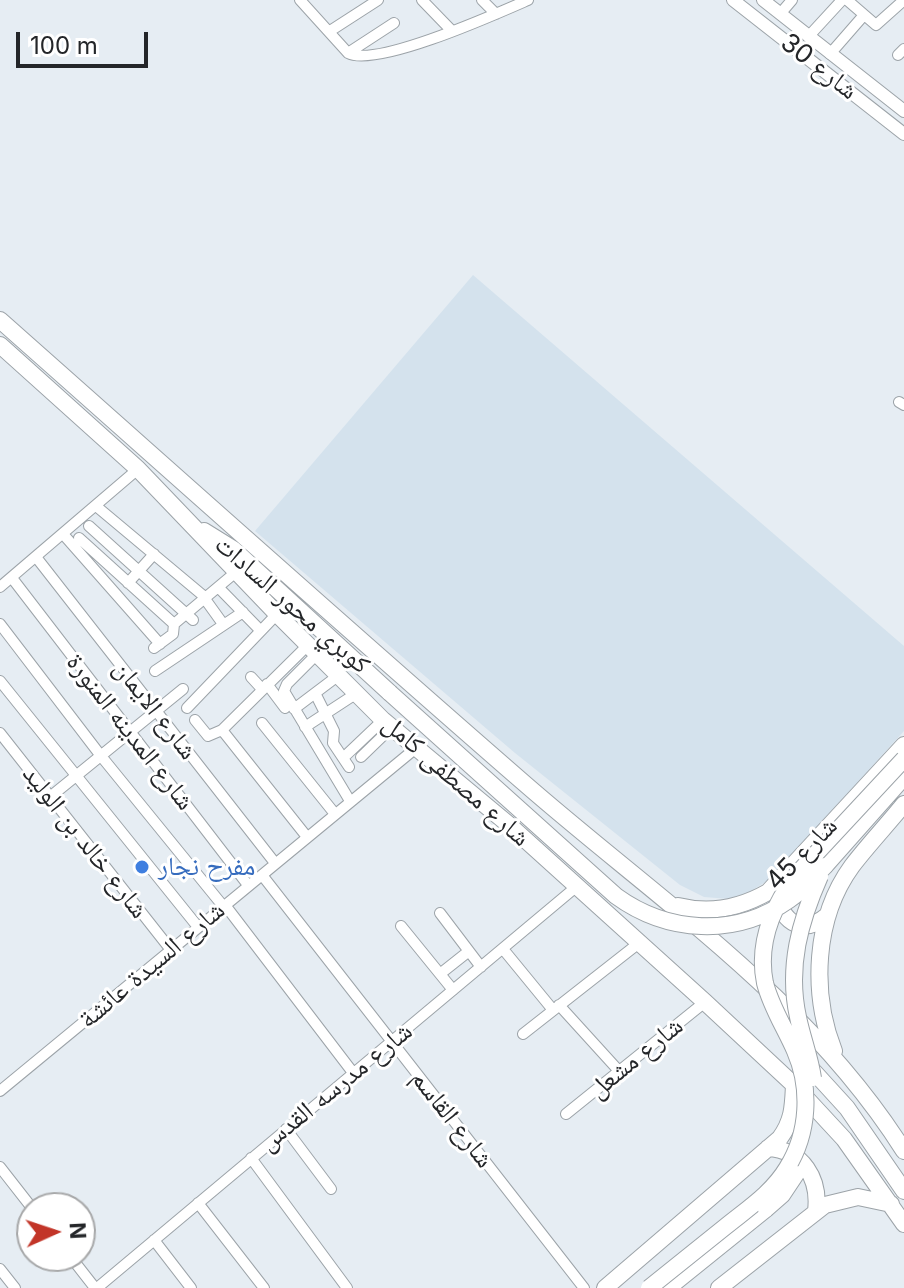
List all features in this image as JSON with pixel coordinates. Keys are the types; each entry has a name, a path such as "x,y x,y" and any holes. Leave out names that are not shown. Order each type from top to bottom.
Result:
{"main road":[{"name":"شارع مصطفى كامل","path":"0,320 527,786 753,975 838,1060 904,1151"},
{"name":"شارع مصطفى كامل","path":"0,345 138,469 312,650 388,723 508,824 794,1085 844,1139 904,1224"},
{"name":"كوبري محور السادات","path":"195,528 210,533 233,549 616,896 654,918 703,927 740,921 788,900 825,866 904,777"},
{"path":"447,773 460,775 476,764 478,750 473,738"},
{"name":"شارع 45","path":"674,906 711,910 758,898 775,885 904,745"},
{"path":"649,1288 760,1199 788,1167 797,1149 805,1115 803,1078 796,1053 765,984 764,949 772,916 796,875 904,759"},
{"path":"508,824 500,812 502,797 512,787 527,786"},
{"name":"شارع 45","path":"838,1060 827,1033 820,991 821,949 828,915 852,867 904,804"},
{"name":"كوبري محور السادات","path":"668,1288 774,1202 789,1185 806,1153 813,1130 815,1094 795,1004 794,962 801,924 825,866"},
{"path":"775,885 783,912 793,923 813,925 828,915"},
{"path":"796,1053 842,1101 904,1191"},
{"path":"605,1288 768,1148 789,1125 793,1113 794,1085"},
{"path":"768,1148 788,1152 806,1167 816,1188 816,1211"},
{"path":"719,1288 816,1211 847,1198 869,1198 891,1204"}],"street":[{"path":"300,0 348,53 356,56 379,53 452,31 528,0"},
{"path":"330,31 378,0"},
{"path":"422,0 452,31"},
{"path":"482,0 496,14"},
{"name":"شارع 30","path":"733,0 904,134"},
{"name":"شارع 30","path":"763,0 904,111"},
{"path":"780,14 792,0"},
{"path":"808,37 845,0 878,25 904,0"},
{"path":"830,54 864,15"},
{"path":"348,53 394,23"},
{"path":"0,587 99,508 138,469"},
{"path":"76,541 99,508"},
{"path":"99,508 206,598 223,624"},
{"path":"89,526 190,617"},
{"path":"63,534 128,583 174,624"},
{"path":"76,541 157,646 173,634 174,624"},
{"path":"128,583 154,554"},
{"name":"شارع الايمان","path":"36,557 275,863"},
{"path":"174,624 190,617 236,572"},
{"name":"شارع المدينه المنورة","path":"12,578 248,885"},
{"path":"219,588 260,630"},
{"path":"155,671 243,612"},
{"path":"187,708 277,614"},
{"path":"0,624 354,1074"},
{"path":"195,720 208,736 223,732 265,687 312,650"},
{"path":"290,708 285,686 312,650"},
{"path":"290,708 316,695 339,675"},
{"path":"251,677 290,708 350,801"},
{"path":"0,681 198,927"},
{"path":"50,797 183,689"},
{"path":"305,727 357,693"},
{"path":"316,695 334,731 333,742 343,758"},
{"path":"262,723 335,814"},
{"path":"361,757 388,723"},
{"path":"324,758 343,758 388,723"},
{"path":"223,732 307,837"},
{"name":"شارع خالد بن الوليد","path":"0,733 171,950"},
{"name":"شارع السيدة عائشة","path":"0,1091 416,748"},
{"name":"شارع القاسم","path":"262,875 584,1288"},
{"name":"شارع مدرسه القدس","path":"96,1288 576,887"},
{"path":"440,913 481,967"},
{"path":"401,926 453,990"},
{"path":"523,1034 639,943"},
{"path":"503,949 619,1071"},
{"path":"440,974 469,951"},
{"name":"شارع مشعل","path":"566,1114 705,1002"},
{"path":"286,1129 331,1189"},
{"path":"251,1158 347,1288"},
{"path":"0,1167 20,1192"},
{"path":"198,1203 264,1288"},
{"path":"154,1240 191,1288"},
{"path":"0,1269 15,1288"},
{"path":"83,1272 96,1288"}],"shaded area":[{"path":"473,275 904,646 904,731 770,879 751,891 730,899 704,897 680,885 515,753 255,531"}],"place":[{"name":"مفرح نجار","path":"142,867"}]}
